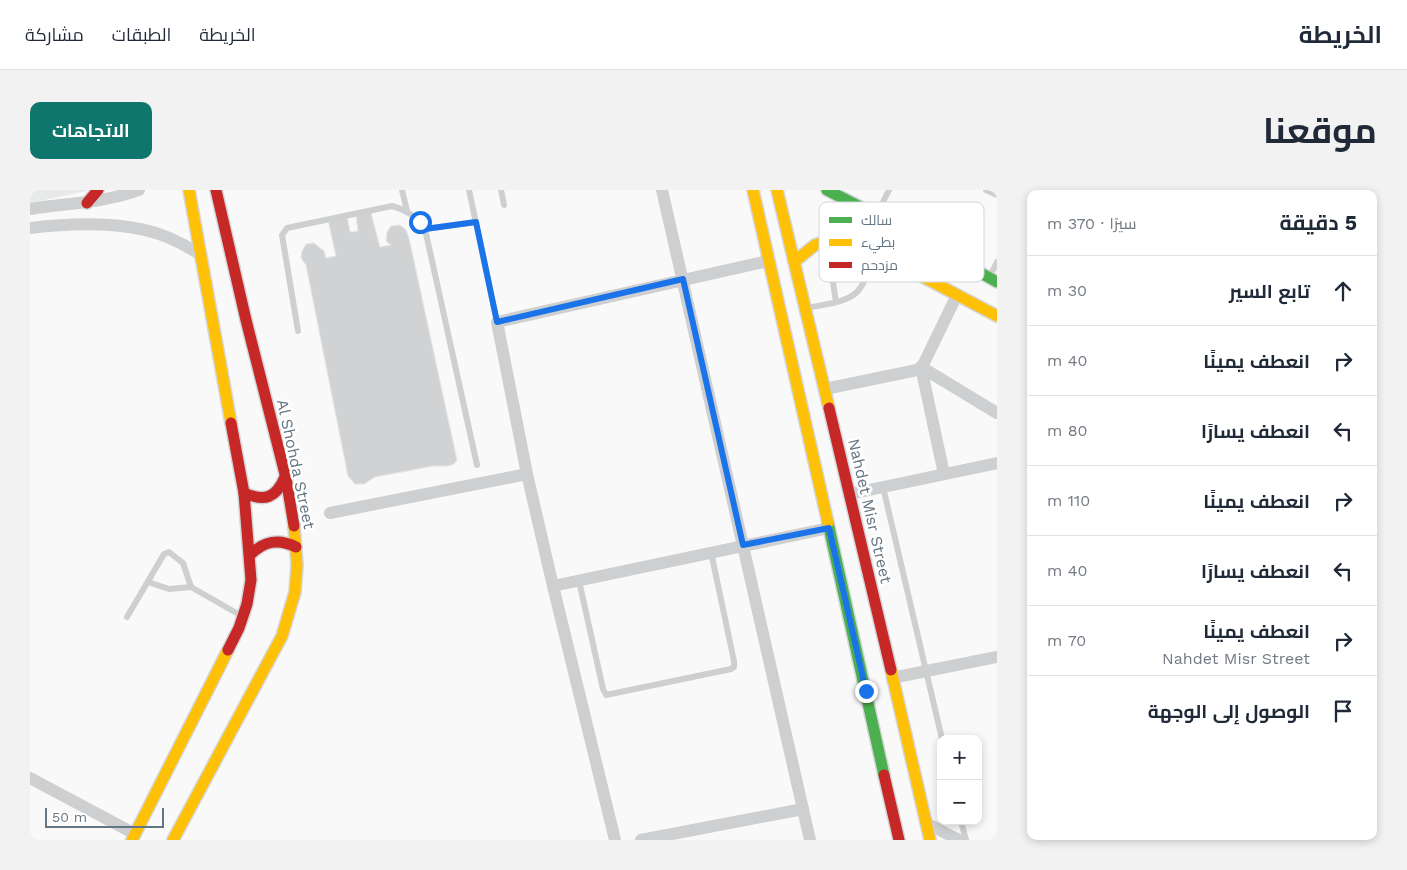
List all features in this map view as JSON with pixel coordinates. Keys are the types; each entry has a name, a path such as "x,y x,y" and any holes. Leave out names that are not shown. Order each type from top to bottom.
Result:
{"main road":[{"path":"87,203 98,190"},
{"path":"134,837 240,628 251,580 244,493 189,190"},
{"name":"Al Shohda Street","path":"173,840 282,636 295,592 297,570 292,513 285,477 236,283 216,190"},
{"path":"753,190 899,840"},
{"name":"Nahdet Misr Street","path":"777,190 930,840"},
{"path":"827,190 851,202"},
{"path":"794,262 815,245 819,244"},
{"path":"932,282 997,316"},
{"path":"244,493 253,498 264,499 274,495 281,487 285,477"},
{"path":"250,555 266,542 282,541 296,547"}],"street":[{"path":"30,209 87,203 123,196 139,190"},
{"path":"662,190 810,840"},
{"path":"87,203 87,225"},
{"path":"30,228 87,225 146,231 178,242 201,255"},
{"path":"615,840 527,474 497,322 768,261"},
{"path":"825,389 910,373 921,367 957,295"},
{"path":"921,367 997,413"},
{"path":"921,367 944,474"},
{"path":"850,494 997,463"},
{"path":"330,513 527,474"},
{"path":"553,586 829,528"},
{"path":"892,678 997,657"},
{"path":"30,778 134,837"},
{"path":"641,840 803,809"},
{"path":"926,823 959,840"}],"lane":[{"path":"402,190 407,211"},
{"path":"469,190 497,322"},
{"path":"501,190 504,205"},
{"path":"883,202 890,190"},
{"path":"986,190 997,195"},
{"path":"298,331 283,240 284,231 291,226 392,206 407,211 414,216 425,229 477,465"},
{"path":"425,229 476,222"},
{"path":"993,279 997,262"},
{"path":"833,282 836,302"},
{"path":"806,308 836,302 853,296 860,290 864,282"},
{"path":"883,487 941,735"},
{"path":"127,616 164,554 169,552 183,563 191,587"},
{"path":"579,581 602,689 606,695 731,669 734,667 734,661 711,552"},
{"path":"148,582 169,589 191,587 243,617"},
{"path":"962,825 966,840"}],"shaded area":[{"path":"30,190 91,190 30,203"}],"building":[{"path":"371,213 380,247 391,245 386,241 387,232 391,226 400,225 406,230 457,460 454,464 448,466 433,466 375,477 364,484 355,484 348,476 306,265 301,258 306,244 314,243 324,251 326,258 336,256 328,220 347,216 350,232 358,231 356,215","holes":["391,256 399,301 337,313 328,268 338,268 343,293 388,286 381,257","424,410 428,428 365,441 361,422"]},
{"path":"371,213 380,247 391,245 386,241 387,232 391,226 400,225 406,230 409,238 457,460 454,464 448,466 433,466 375,477 364,484 355,484 348,476 306,265 301,258 306,244 314,243 324,251 326,258 336,256 328,220 347,216 350,232 358,231 356,215"}],"traffic: fast":[{"path":"827,190 851,202"},
{"path":"984,275 997,282"},
{"path":"828,523 884,775"}],"traffic: slow":[{"path":"189,190 231,423"},
{"path":"753,190 828,523"},
{"path":"777,190 829,408"},
{"path":"794,262 819,244"},
{"path":"933,282 997,316"},
{"path":"173,840 282,636 295,592 297,565 294,526"},
{"path":"132,840 228,650"},
{"path":"891,670 930,840"}],"traffic: jam":[{"path":"87,203 98,190"},
{"path":"216,190 246,320 286,478 294,526"},
{"path":"829,408 891,670"},
{"path":"228,650 239,628 247,604 251,580 244,493 231,423"},
{"path":"244,493 258,497 269,496 278,490 285,477"},
{"path":"250,555 255,550 272,542 283,542 296,547"},
{"path":"884,775 899,840"}],"route":[{"path":"420,222 425,229 476,222 497,322 683,279 743,545 829,528 866,691"}]}
